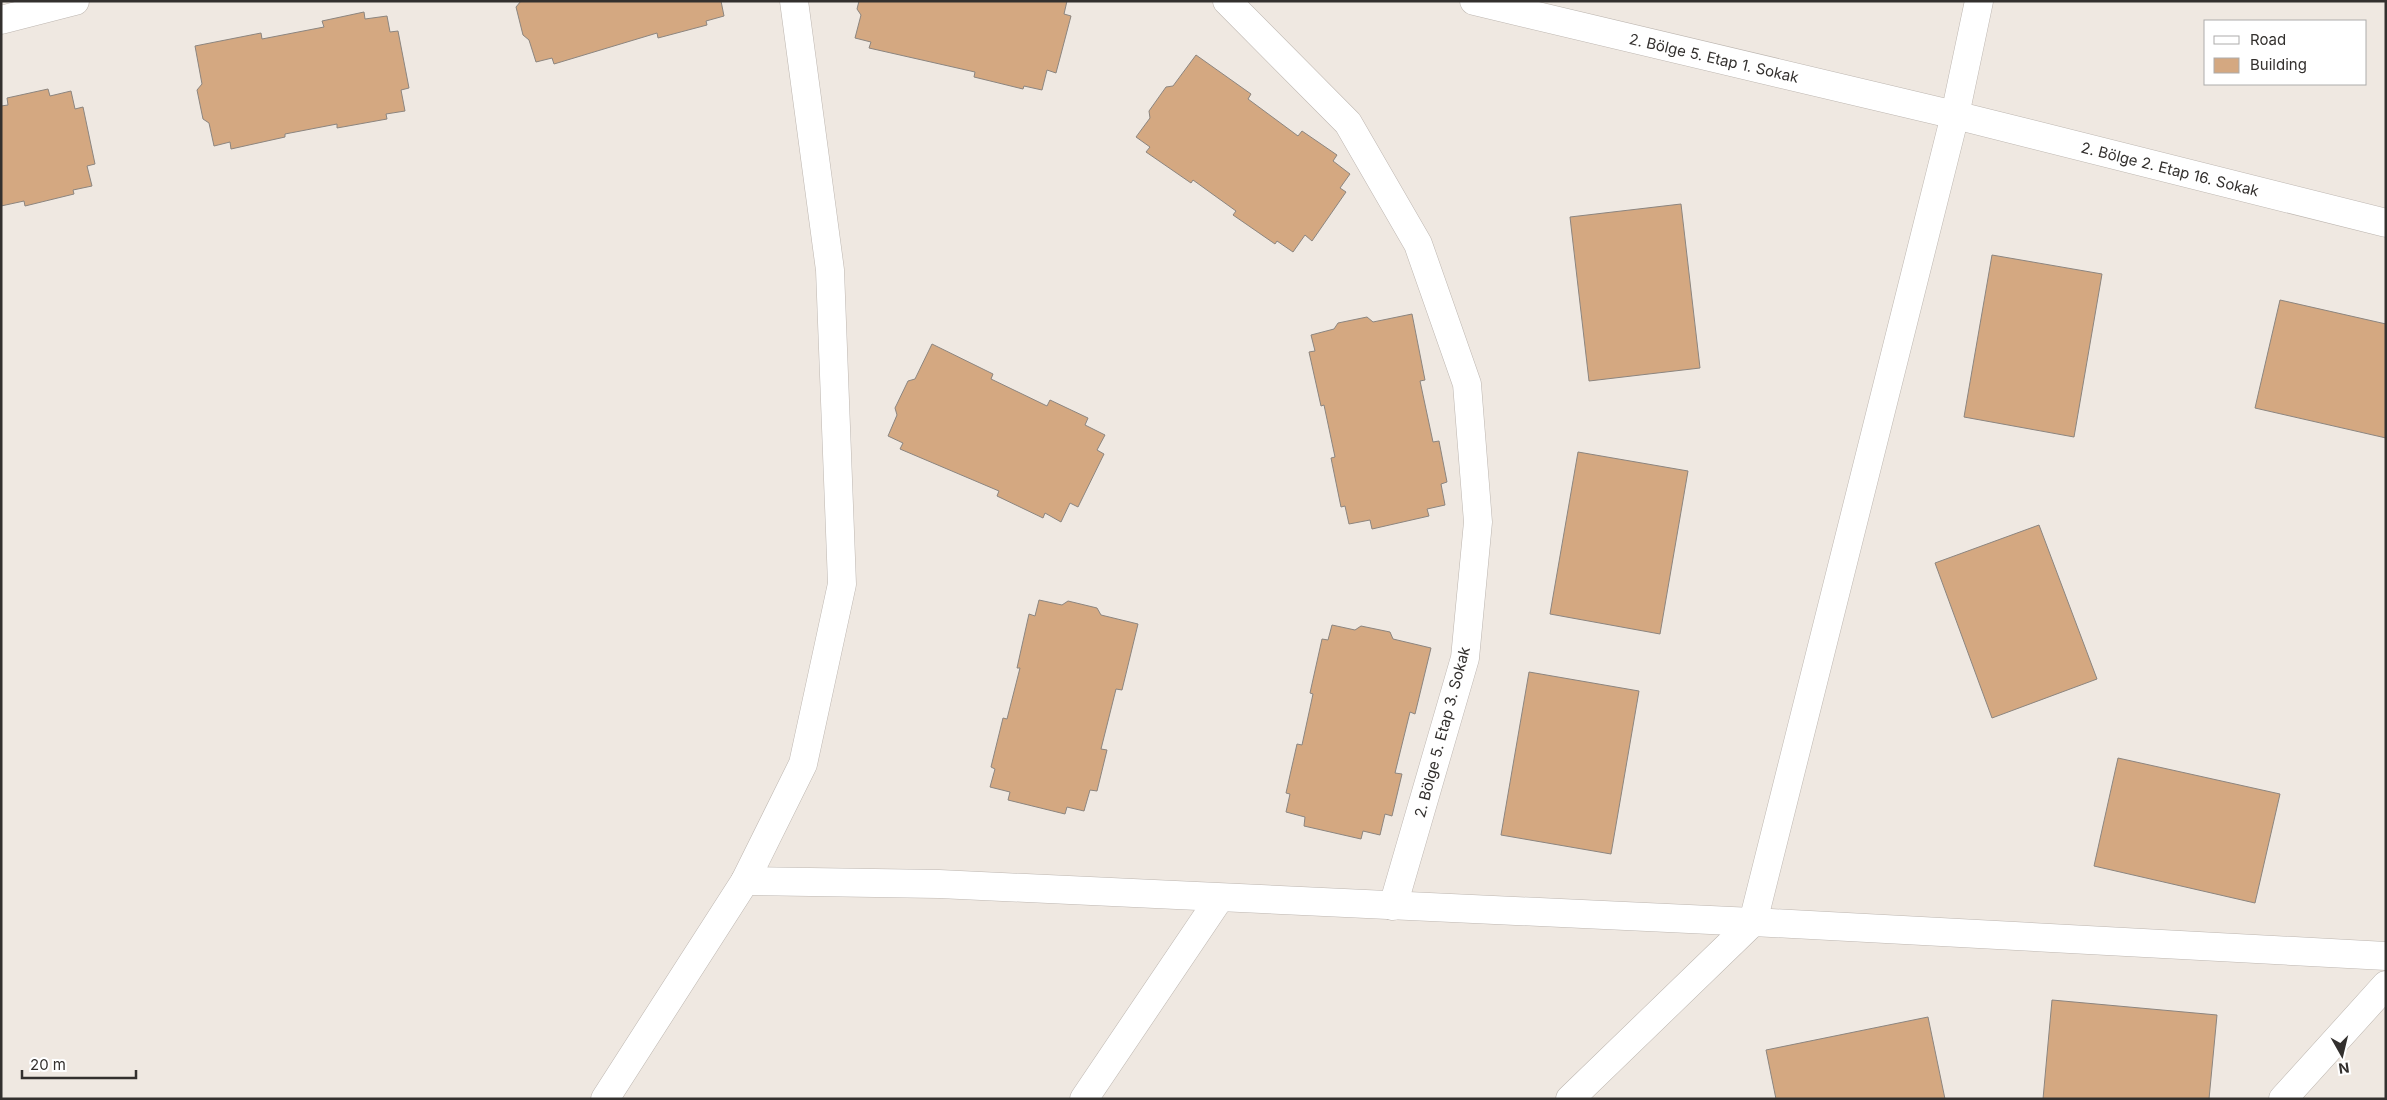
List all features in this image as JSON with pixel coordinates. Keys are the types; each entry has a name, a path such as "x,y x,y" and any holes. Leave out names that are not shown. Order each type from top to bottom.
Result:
{"street":[{"path":"1,20 75,1"},
{"path":"605,1099 746,881 802,764 842,584 830,270 794,1"},
{"name":"2. Bölge 5. Etap 3. Sokak","path":"1227,1 1348,123 1418,244 1467,384 1478,522 1465,658 1393,906"},
{"name":"2. Bölge 5. Etap 1. Sokak","path":"1474,1 1954,115"},
{"path":"1570,1099 1753,922 1954,115 1979,1"},
{"name":"2. Bölge 2. Etap 16. Sokak","path":"1954,115 2386,223"},
{"path":"746,881 940,884 1219,899 1753,922 2386,956"},
{"path":"1084,1099 1219,899"},
{"path":"2283,1099 2386,985"}],"building":[{"path":"521,1 721,1 724,16 706,21 707,25 658,38 657,33 554,64 552,58 536,62 529,40 523,35 516,7"},
{"path":"859,1 1067,1 1064,14 1071,16 1056,73 1047,70 1042,90 1024,86 1023,89 974,77 975,72 869,48 871,42 855,38 861,15 857,9"},
{"path":"364,12 365,19 387,16 390,32 398,31 409,88 401,90 405,111 386,114 387,119 337,128 337,124 285,134 285,137 231,149 230,142 214,146 209,123 203,119 197,90 202,84 195,46 261,33 262,39 324,27 322,21"},
{"path":"1196,55 1251,94 1248,99 1298,136 1302,131 1337,155 1333,161 1350,174 1340,188 1346,192 1312,241 1305,235 1293,252 1277,241 1275,244 1233,215 1236,211 1193,180 1191,183 1146,152 1150,147 1136,137 1150,118 1149,111 1166,87 1173,86"},
{"path":"48,89 50,96 71,91 75,109 83,107 95,164 87,166 92,186 73,190 74,194 25,206 24,201 1,206 1,106 8,105 7,98"},
{"path":"1681,204 1700,368 1589,381 1570,217"},
{"path":"1992,255 2102,274 2074,437 1964,417"},
{"path":"2280,300 2386,324 2386,438 2255,408"},
{"path":"1412,314 1425,380 1420,381 1433,442 1439,441 1447,482 1441,484 1445,505 1427,509 1429,516 1372,529 1370,520 1349,524 1345,506 1341,507 1331,458 1335,457 1324,405 1321,406 1309,352 1315,351 1311,335 1334,329 1338,323 1367,317 1373,322"},
{"path":"932,344 993,374 991,379 1047,406 1050,400 1088,418 1085,425 1105,435 1097,450 1104,454 1078,507 1070,503 1061,522 1045,513 1043,518 997,496 999,491 900,449 903,443 888,436 897,415 895,408 908,381 915,379"},
{"path":"1578,452 1688,471 1660,634 1550,614"},
{"path":"2039,525 2097,679 1992,718 1935,563"},
{"path":"1039,600 1062,605 1068,601 1097,608 1101,615 1138,624 1122,690 1116,689 1101,749 1107,750 1097,791 1090,790 1084,811 1067,807 1065,814 1008,800 1010,792 990,787 995,769 991,767 1003,718 1007,719 1020,668 1017,668 1029,614 1035,616"},
{"path":"1332,625 1355,630 1361,626 1390,632 1393,639 1431,648 1415,714 1410,712 1395,773 1402,774 1392,816 1385,814 1380,835 1363,831 1361,839 1304,826 1305,817 1286,812 1290,794 1286,793 1297,744 1302,745 1313,694 1310,693 1322,639 1328,640"},
{"path":"1529,672 1639,691 1611,854 1501,835"},
{"path":"2118,758 2280,794 2255,903 2094,866"},
{"path":"2052,1000 2217,1015 2209,1099 2043,1099"},
{"path":"1928,1017 1945,1099 1776,1099 1766,1050"}]}
